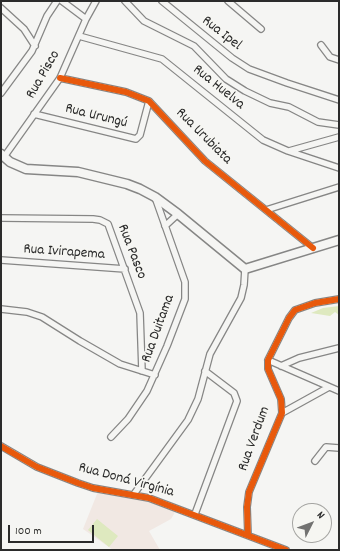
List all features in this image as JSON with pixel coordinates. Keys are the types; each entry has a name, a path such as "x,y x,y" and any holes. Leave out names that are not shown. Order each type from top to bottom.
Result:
{"street":[{"path":"1,94 35,46 43,26 57,1"},
{"path":"62,1 86,19"},
{"name":"Rua Pisco","path":"3,155 60,78 78,36 96,1"},
{"path":"125,1 144,21 194,46 226,79 270,103 289,107 318,122 339,125"},
{"name":"Rua Ipel","path":"162,1 232,58 249,69 339,100"},
{"path":"228,1 261,29"},
{"path":"1,8 24,29 35,46"},
{"name":"Rua Huelva","path":"78,36 162,59 263,140 288,151 339,168"},
{"path":"321,45 330,56 339,60"},
{"name":"Rua Urubiata","path":"60,78 126,92 149,101 196,153 312,248"},
{"path":"1,81 5,88"},
{"name":"Rua Urungú","path":"34,114 136,139 140,135 149,101"},
{"path":"288,151 339,137"},
{"path":"3,155 10,162 26,169 70,171 95,176 127,184 155,197 178,214 244,269"},
{"path":"266,210 339,187"},
{"name":"Rua Duitama","path":"111,437 137,407 155,375 185,299 185,282 155,197"},
{"path":"165,226 178,214"},
{"name":"Rua Pasco","path":"1,218 63,218 105,221 110,227 142,321 142,371"},
{"path":"244,269 339,240"},
{"name":"Rua Ivirapema","path":"1,260 125,269"},
{"path":"134,494 188,420 198,398 210,354 241,298 244,285 244,269"},
{"path":"339,299 315,303 295,310 289,318 268,360 339,391"},
{"path":"1,309 27,312 42,317 109,358 155,375"},
{"path":"281,366 299,358 339,348"},
{"name":"Rua Verdum","path":"248,535 247,507 249,492 282,413 281,399 268,369 268,360"},
{"path":"195,514 237,401 234,394 205,371"},
{"path":"282,413 329,387"},
{"name":"Rua Doná Virgínia","path":"1,446 37,467 78,483 93,488 134,494 195,514 286,550"},
{"path":"315,461 326,447 339,448"}],"shaded area":[{"path":"99,489 146,497 177,509 171,519 149,531 160,550 113,550 83,529"}],"green space":[{"path":"339,306 339,315 335,312 330,316 311,313 323,308"},
{"path":"97,519 118,536 109,547 88,530"}],"cycle path":[{"path":"60,78 126,92 149,101 205,161 313,248"},
{"path":"248,535 247,507 249,492 282,413 281,399 268,369 268,360 289,318 295,310 315,303 339,299"},
{"path":"1,446 37,467 78,483 93,488 149,498 286,550"}]}
